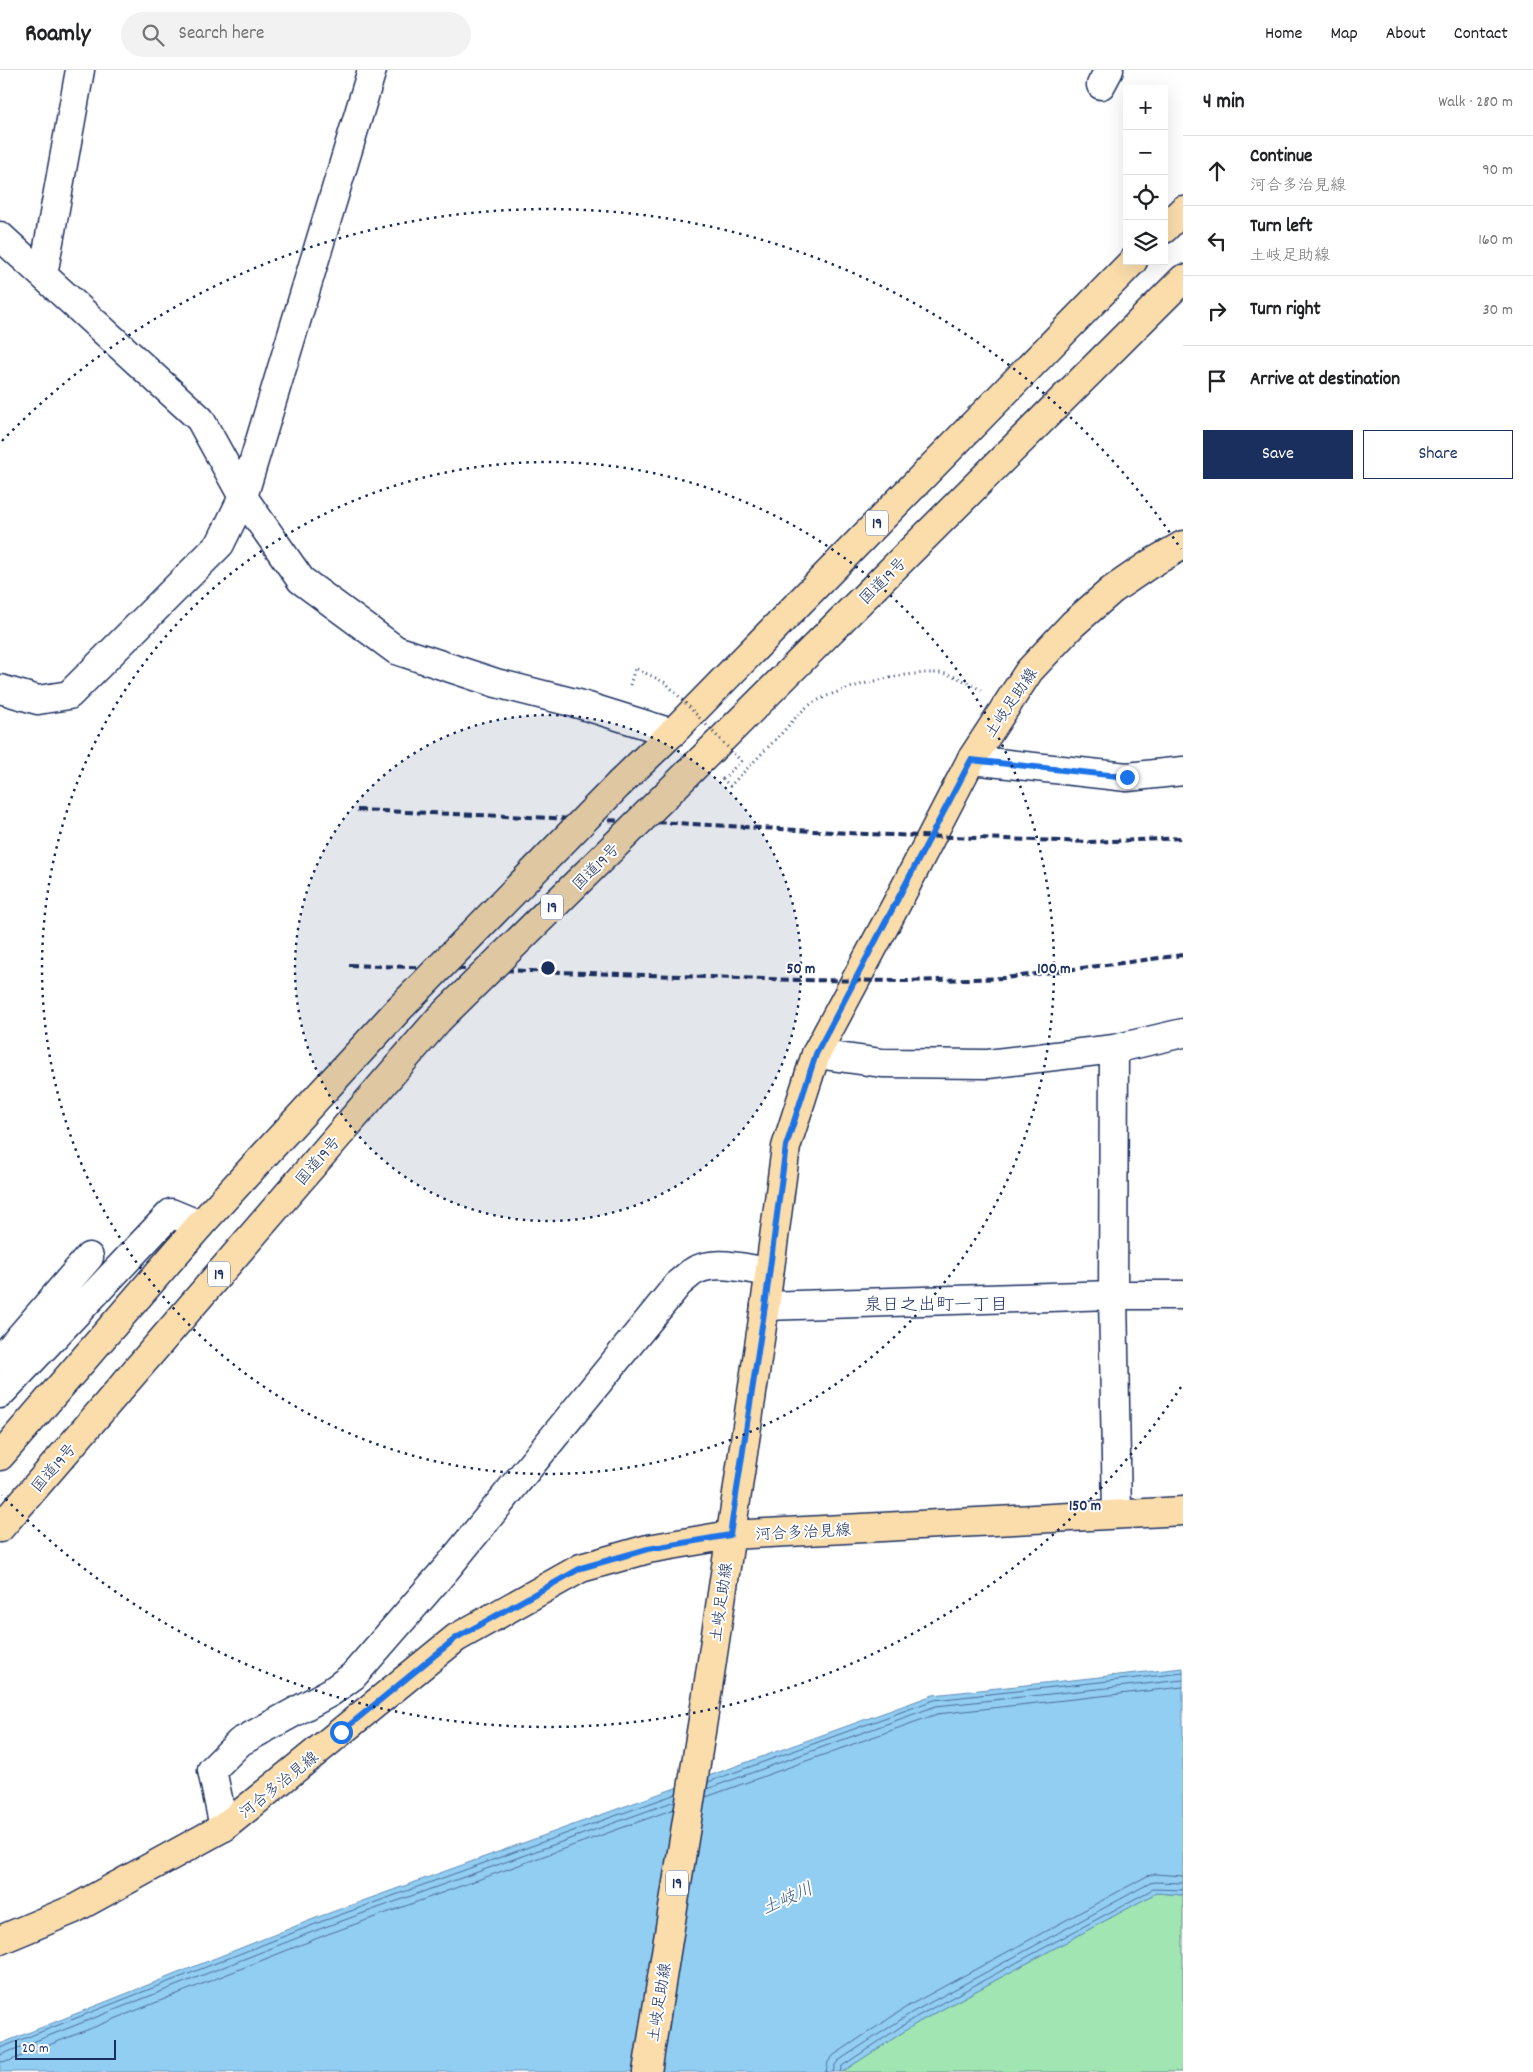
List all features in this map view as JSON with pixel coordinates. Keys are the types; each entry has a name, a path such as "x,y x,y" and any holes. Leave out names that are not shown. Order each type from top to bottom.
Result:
{"main road":[{"path":"1168,225 1183,210"},
{"name":"19","path":"0,1456 200,1225 398,1010 620,783 672,733 1129,265"},
{"name":"国道19号","path":"0,1528 438,1020 1183,279"},
{"name":"土岐足助線","path":"647,2072 707,1694 765,1306 786,1146 816,1054 971,760 1029,671 1073,624 1112,590 1150,564 1183,545"},
{"name":"河合多治見線","path":"0,1940 74,1909 224,1827 456,1638 581,1568 648,1549 730,1535 1183,1511"}],"street":[{"path":"44,275 80,70"},
{"path":"0,689 38,700 69,695 220,544 243,497 372,70"},
{"path":"0,236 200,419 243,497 300,580 396,650 496,683 579,704 672,733"},
{"path":"971,760 1127,777 1183,771"},
{"path":"816,1054 882,1063 988,1064 1114,1049 1183,1033"},
{"path":"1114,1049 1113,1295 1117,1514"},
{"path":"0,1394 171,1213 200,1225"},
{"path":"0,1360 89,1257"},
{"path":"224,1827 212,1770 240,1742 331,1692 353,1676 447,1568 679,1284 692,1272 709,1266 769,1272"},
{"path":"765,1306 1113,1295 1183,1295"}],"path":[{"path":"630,686 635,668 666,683 741,761 723,779 730,786 812,703 835,694 874,682 920,673 945,674 961,679 984,691"}],"green space":[{"path":"1156,1893 1183,1895 1183,2072 842,2072 917,2023"}],"water":[{"name":"土岐川","path":"1183,1668 1183,1895 1156,1893 917,2023 842,2072 0,2072 0,2044 321,1916 933,1695"}],"railway":[{"path":"357,810 676,823 866,834 1089,842 1183,838"},
{"path":"349,965 797,980 908,981 1005,978 1183,955"}],"district":[{"name":"泉日之出町一丁目","path":"936,1304"}],"route":[{"path":"341,1732 456,1638 581,1568 648,1549 730,1535 765,1306 786,1146 816,1054 971,760 1127,777"}]}
